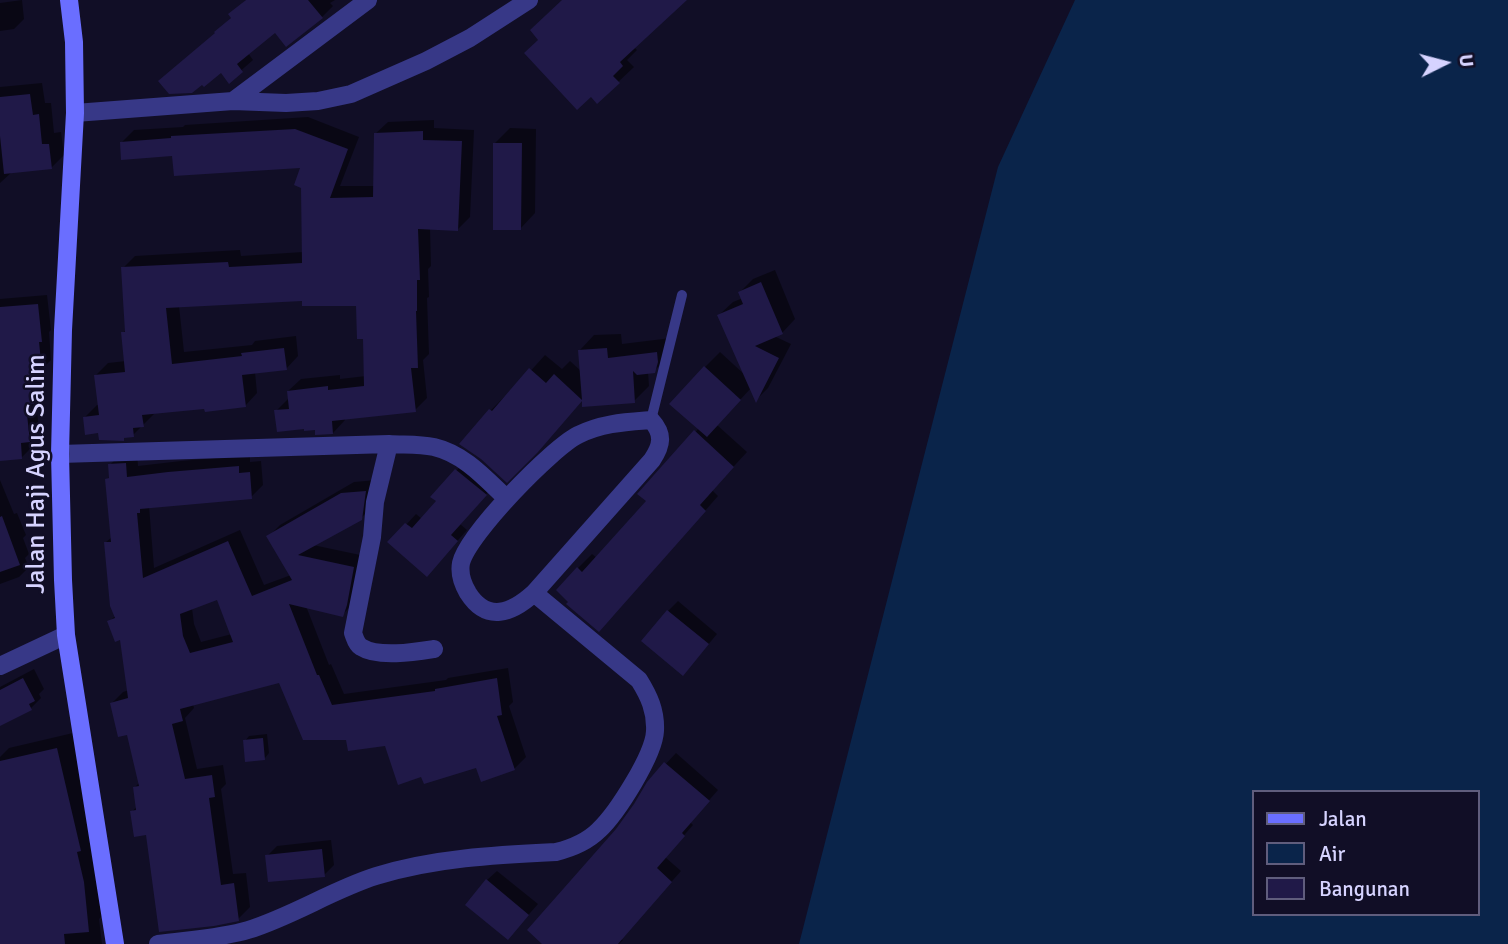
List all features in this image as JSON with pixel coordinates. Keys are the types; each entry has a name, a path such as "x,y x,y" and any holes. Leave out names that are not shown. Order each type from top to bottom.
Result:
{"main road":[{"name":"Jalan Haji Agus Salim","path":"69,0 74,42 75,113 63,330 60,454 62,580 66,635 115,944"}],"street":[{"path":"233,102 368,0"},
{"path":"75,113 233,102 297,103 351,94 470,38 529,0"},
{"path":"651,420 659,429 660,438 658,450 652,460 534,593 524,602 503,612 480,608 461,579 463,557 506,498 562,444 577,435 615,423 651,420"},
{"path":"60,454 389,444 432,447 448,451 464,460 506,498"},
{"path":"389,444 375,502 372,537 354,633 360,647 375,652 403,653 434,649"},
{"path":"158,944 246,930 307,906 341,888 415,866 472,857 556,852 586,841 600,829 640,771 651,750 655,734 652,706 639,680 534,593"},
{"path":"0,666 66,635"}],"lane":[{"path":"651,420 682,295"}],"water":[{"path":"1075,0 1508,0 1508,944 799,944 998,167"}],"building":[{"path":"246,0 308,0 323,18 286,47 275,33 237,64 243,72 229,84 221,73 192,93 169,94 158,81 215,33 231,18 228,14"},
{"path":"562,0 687,0 620,62 623,66 613,76 620,83 597,104 591,97 577,110 524,53 538,40 530,30"},
{"path":"30,94 33,115 39,114 42,144 49,144 52,169 4,174 0,97"},
{"path":"295,129 348,149 330,198 373,197 374,133 423,131 423,140 462,141 458,231 418,229 418,368 411,368 416,412 332,421 333,434 315,435 315,430 304,429 277,432 274,410 289,409 287,391 328,386 328,390 364,386 363,339 357,339 356,306 302,306 302,301 166,308 172,364 284,348 287,370 242,375 246,407 142,415 144,427 133,428 134,437 124,438 124,441 99,440 98,433 85,435 83,417 99,415 94,375 125,372 121,332 125,332 121,267 228,262 229,267 302,263 301,188 294,185 300,168 174,176 172,156 121,160 120,142 171,136"},
{"path":"493,143 522,143 521,230 493,230"},
{"path":"761,282 783,334 755,346 779,358 756,403 717,315 743,304 738,292"},
{"path":"38,304 42,371 31,372 34,404 26,405 30,442 21,443 22,459 0,461 0,307"},
{"path":"607,348 608,358 657,352 655,373 637,375 633,371 635,403 582,407 582,401 507,483 481,459 459,444 529,368 546,383 554,374 582,400 578,350"},
{"path":"704,366 741,400 707,437 669,404"},
{"path":"694,430 734,467 700,505 706,511 599,632 566,604 568,602 556,590 577,567 582,572 646,501 637,494"},
{"path":"126,463 127,477 239,466 239,473 250,472 252,499 140,509 140,513 137,513 143,578 228,541 252,596 292,580 266,536 341,493 366,491 362,520 298,555 354,567 343,617 289,604 332,705 435,691 497,678 502,715 497,716 515,770 481,782 476,768 424,784 421,777 398,785 385,746 348,751 346,740 303,740 279,683 180,709 183,721 172,724 185,779 212,775 215,797 209,798 221,885 234,883 239,921 159,932 146,835 134,837 130,811 136,810 133,787 139,786 127,735 118,737 110,703 128,698 120,640 115,642 107,621 115,618 110,606 104,542 111,542 105,479 109,478 108,464","holes":["217,600 233,642 190,653 183,636 180,614"]},
{"path":"455,469 487,495 451,535 458,541 427,577 387,542 405,523 412,528 436,501 430,497"},
{"path":"2,516 20,565 0,572 0,517"},
{"path":"667,610 709,644 683,676 641,641"},
{"path":"23,678 35,701 29,704 32,710 0,726 0,690"},
{"path":"263,738 265,760 245,762 243,740"},
{"path":"57,748 81,851 77,852 84,882 89,932 64,934 65,944 0,944 0,761"},
{"path":"664,762 710,801 682,833 685,836 657,868 672,882 618,944 542,944 527,930 616,829 647,782"},
{"path":"322,849 325,877 268,882 265,855"},
{"path":"486,879 529,915 508,940 465,905"}]}
